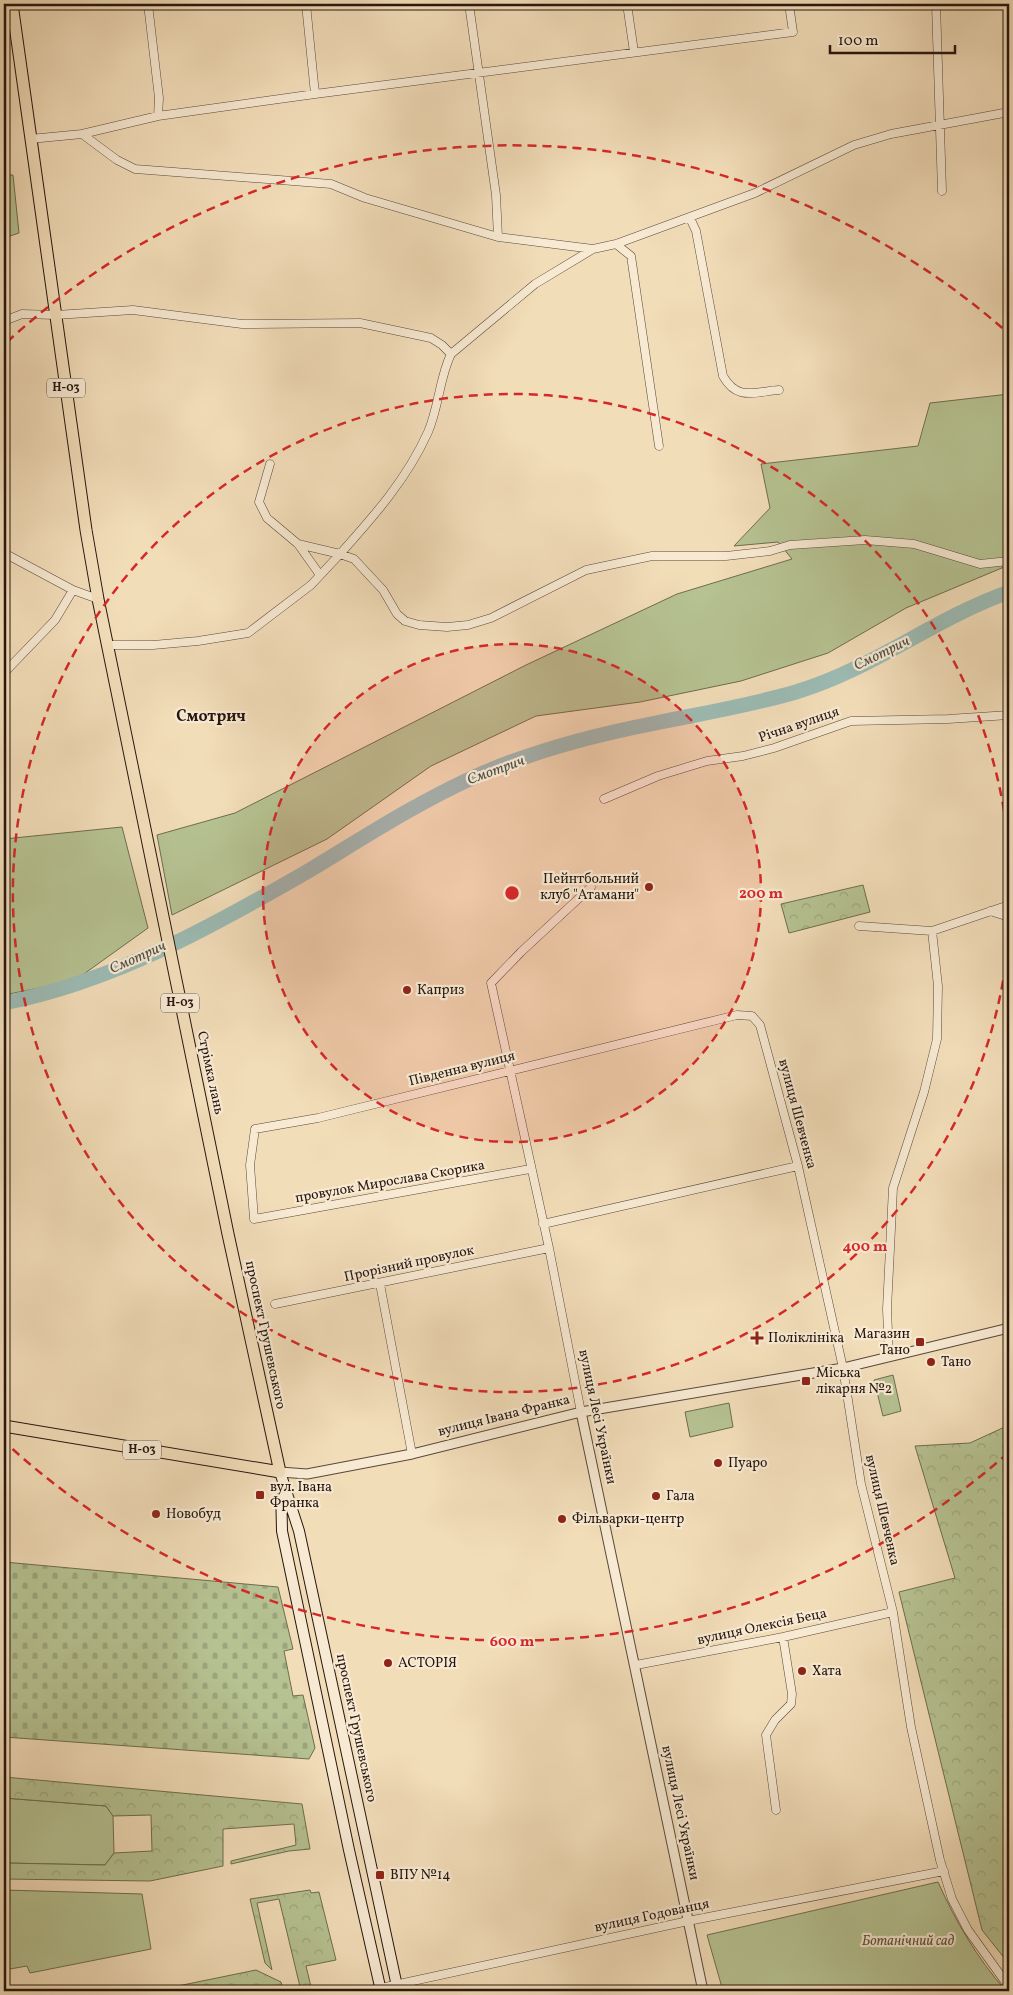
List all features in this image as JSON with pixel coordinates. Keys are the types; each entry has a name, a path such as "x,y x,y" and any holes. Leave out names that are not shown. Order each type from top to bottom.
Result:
{"main road":[{"name":"Н-03","path":"12,4 98,599 107,644"},
{"name":"Стрімка лань","path":"107,644 228,1234"},
{"name":"проспект Грушевського","path":"228,1234 280,1472 301,1540 397,1988"},
{"name":"вулиця Івана Франка","path":"4,1426 280,1472"},
{"name":"проспект Грушевського","path":"280,1472 282,1531 349,1850 381,1990"}],"street":[{"path":"148,4 159,98 158,116"},
{"path":"306,4 315,94"},
{"path":"469,4 496,196 498,236"},
{"path":"627,4 634,52"},
{"path":"30,139 82,134 158,116 479,72 793,32 789,4"},
{"path":"936,4 942,191"},
{"path":"107,644 153,645 239,636 260,625 288,601 311,585 388,500 420,448 433,418 445,366 451,354 535,284 593,249 616,244 755,193 854,145 890,134 1009,112"},
{"path":"82,134 117,160 135,169 330,184 365,198 498,236 593,249"},
{"path":"690,218 696,231 723,376 730,388 744,393 779,390"},
{"path":"616,244 631,256 659,446"},
{"path":"4,321 22,314 56,315 133,310 242,324 360,323 431,338 442,344 451,354"},
{"path":"270,464 259,502 267,518 298,544 320,575"},
{"path":"298,544 354,559 383,590 397,614 405,620 419,625 447,627 468,625 498,615 586,570 652,556 726,556 770,551 790,545 865,540 914,544 980,564 1009,561"},
{"path":"4,553 72,590 98,599"},
{"path":"4,673 55,620 72,590"},
{"name":"Річна вулиця","path":"604,799 658,776 707,762 744,756 774,748 851,721 948,720 1009,715"},
{"name":"вулиця Лесі Українки","path":"591,887 521,952 491,983 530,1170 549,1248 581,1412 636,1665 703,1991"},
{"path":"859,926 932,931 1009,905"},
{"path":"990,911 1009,917"},
{"path":"889,1356 887,1310 893,1188 924,1092 937,1039 938,986 932,931"},
{"name":"Південна вулиця","path":"254,1219 250,1165 256,1128 318,1118 737,1015 752,1016 760,1025"},
{"name":"вулиця Шевченка","path":"760,1025 798,1166 843,1368 861,1484 893,1612 910,1727 944,1871 952,1899 968,1930 1009,1987"},
{"path":"543,1224 798,1166"},
{"name":"провулок Мирослава Скорика","path":"254,1219 530,1170"},
{"name":"Прорізний провулок","path":"275,1304 549,1248"},
{"path":"380,1284 412,1454"},
{"name":"вулиця Івана Франка","path":"280,1472 307,1474 412,1454 581,1412 843,1368 1009,1328"},
{"name":"вулиця Олексія Беца","path":"636,1665 783,1637 893,1612"},
{"path":"776,1810 766,1735 775,1720 791,1704 792,1694 783,1637"},
{"name":"вулиця Годованця","path":"367,1991 397,1988 688,1921 944,1871"}],"green space":[{"path":"4,175 13,175 19,233 4,238"},
{"path":"1009,394 1009,565 906,608 828,653 741,681 640,702 536,716 431,766 327,839 172,915 157,835 235,813 526,665 677,594 792,559 778,542 734,546 770,508 761,464 918,446 930,403"},
{"path":"122,827 148,928 74,981 4,995 4,839"},
{"path":"863,885 870,912 789,933 781,904"},
{"path":"893,1375 901,1411 883,1416 874,1380"},
{"path":"729,1403 733,1427 690,1437 685,1412"},
{"path":"1009,1425 1009,1964 982,1930 899,1592 955,1578 915,1446 970,1443"},
{"path":"4,1562 278,1587 293,1649 284,1651 293,1696 303,1695 315,1748 309,1759 4,1737"},
{"path":"4,1777 302,1804 310,1849 289,1851 231,1864 231,1861 296,1845 294,1824 223,1829 223,1866 150,1881 4,1879 4,1863 105,1865 114,1853 152,1851 151,1815 113,1816 106,1806 4,1798"},
{"path":"4,1798 106,1806 113,1816 114,1853 105,1865 4,1863"},
{"name":"Ботанічний сад","path":"938,1882 968,1939 1006,1991 723,1991 707,1935"},
{"path":"4,1890 142,1894 151,1949 30,1973 27,1966 4,1970"},
{"path":"310,1890 311,1893 319,1892 336,1960 306,1966 312,1991 301,1991 279,1899 257,1903 272,1970 265,1963 250,1899"},
{"path":"256,1970 281,1982 283,1991 164,1991 163,1989"}],"waterway":[{"name":"Смотрич","path":"4,1003 45,994 84,981 124,966 200,931 274,891 430,799 472,778 515,760 628,729 742,706 796,692 851,670 955,615 1009,592"}],"place":[{"name":"Пейнтбольний клуб \"Атамани\"","path":"649,887"},
{"name":"Каприз","path":"407,990"},
{"name":"Поліклініка","path":"757,1338"},
{"name":"Магазин Тано","path":"920,1342"},
{"name":"Тано","path":"931,1362"},
{"name":"Міська лікарня №2","path":"806,1381"},
{"name":"Пуаро","path":"718,1463"},
{"name":"вул. Івана Франка","path":"260,1495"},
{"name":"Гала","path":"656,1496"},
{"name":"Новобуд","path":"156,1514"},
{"name":"Фільварки-центр","path":"562,1519"},
{"name":"АСТОРІЯ","path":"388,1663"},
{"name":"Хата","path":"802,1671"},
{"name":"ВПУ №14","path":"380,1875"}],"district":[{"name":"Смотрич","path":"211,717"}]}
